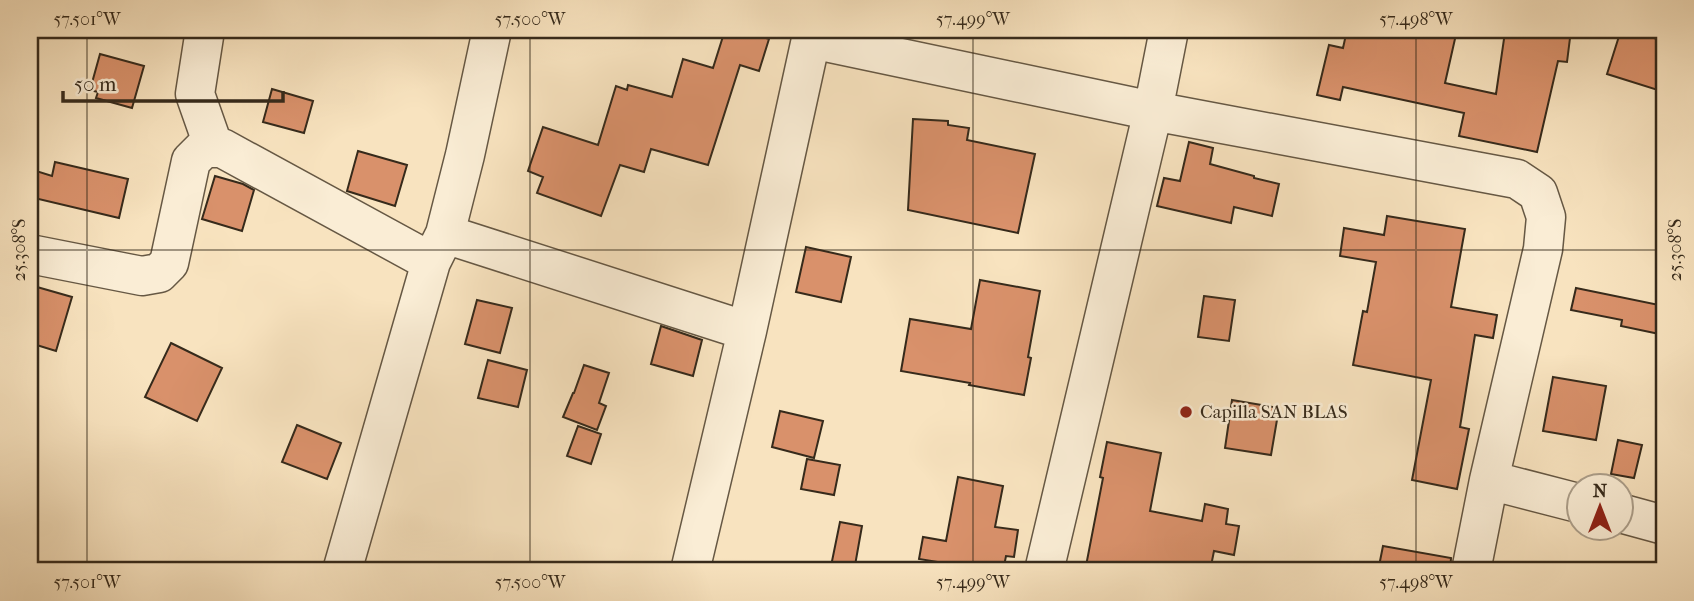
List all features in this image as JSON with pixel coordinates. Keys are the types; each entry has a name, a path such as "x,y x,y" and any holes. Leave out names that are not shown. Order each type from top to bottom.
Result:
{"street":[{"path":"205,30 195,94 214,148"},
{"path":"342,571 465,155 492,30"},
{"path":"1044,571 1153,111 1169,30"},
{"path":"690,571 747,331 812,34 1153,111 1517,179 1538,193 1546,217 1543,249 1489,480 1471,571"},
{"path":"30,254 142,276 159,273 169,262 191,161 205,149 222,148 438,248 747,331"},
{"path":"1489,480 1564,499"},
{"path":"1634,516 1664,524"}],"building":[{"path":"725,30 740,30 769,39 759,71 740,65 708,165 651,149 644,172 620,165 601,216 537,193 543,177 528,171 543,127 598,145 616,86 627,90 628,85 672,97 683,59 713,68"},
{"path":"1347,30 1457,30 1445,83 1496,94 1505,32 1529,35 1530,30 1571,30 1567,62 1558,61 1537,152 1459,136 1464,113 1343,87 1340,100 1317,95 1329,45 1343,48"},
{"path":"1621,30 1664,41 1664,92 1607,74"},
{"path":"100,54 144,66 132,108 96,98 98,92 90,90"},
{"path":"272,89 313,101 304,133 263,122"},
{"path":"913,119 948,121 948,125 969,128 967,140 1035,154 1018,233 908,210"},
{"path":"1189,142 1213,148 1210,164 1279,184 1272,216 1234,207 1231,223 1157,206 1164,178 1180,181"},
{"path":"358,151 407,165 395,206 347,191"},
{"path":"55,162 128,179 119,218 30,197 30,169 52,176"},
{"path":"215,176 254,190 242,231 202,219"},
{"path":"1387,216 1465,229 1451,307 1497,315 1493,338 1475,335 1460,427 1469,429 1457,489 1412,480 1431,380 1353,365 1363,311 1367,312 1376,262 1340,256 1344,228 1384,235"},
{"path":"806,247 851,257 841,302 796,292"},
{"path":"980,280 1040,291 1024,395 901,371 910,319 971,329"},
{"path":"30,285 72,297 56,351 30,343"},
{"path":"1576,288 1664,306 1664,335 1621,326 1622,320 1571,310"},
{"path":"1204,296 1235,300 1229,341 1198,337"},
{"path":"477,300 512,308 500,353 465,344"},
{"path":"661,326 702,340 693,376 651,364"},
{"path":"171,343 222,368 197,421 145,397"},
{"path":"488,360 527,370 518,407 478,398"},
{"path":"584,365 609,373 599,403 606,406 597,430 563,417"},
{"path":"1553,377 1606,386 1596,440 1543,431"},
{"path":"1232,400 1279,408 1271,455 1225,448"},
{"path":"780,411 823,421 814,458 772,447"},
{"path":"297,425 341,443 327,479 282,462"},
{"path":"578,426 601,434 591,464 567,456"},
{"path":"1618,440 1642,445 1634,478 1634,472 1611,472"},
{"path":"1107,442 1161,453 1150,511 1202,521 1205,504 1228,509 1226,524 1239,526 1234,555 1214,551 1210,571 1085,571 1103,478 1100,477"},
{"path":"807,459 840,465 834,495 801,489"},
{"path":"958,477 1003,486 995,527 1018,530 1014,557 1006,556 1003,571 962,571 963,566 919,559 923,537 946,541"},
{"path":"840,522 862,526 854,571 830,571"},
{"path":"1383,546 1451,558 1450,571 1378,571"}],"place":[{"name":"Capilla SAN BLAS","path":"1186,412"}]}
